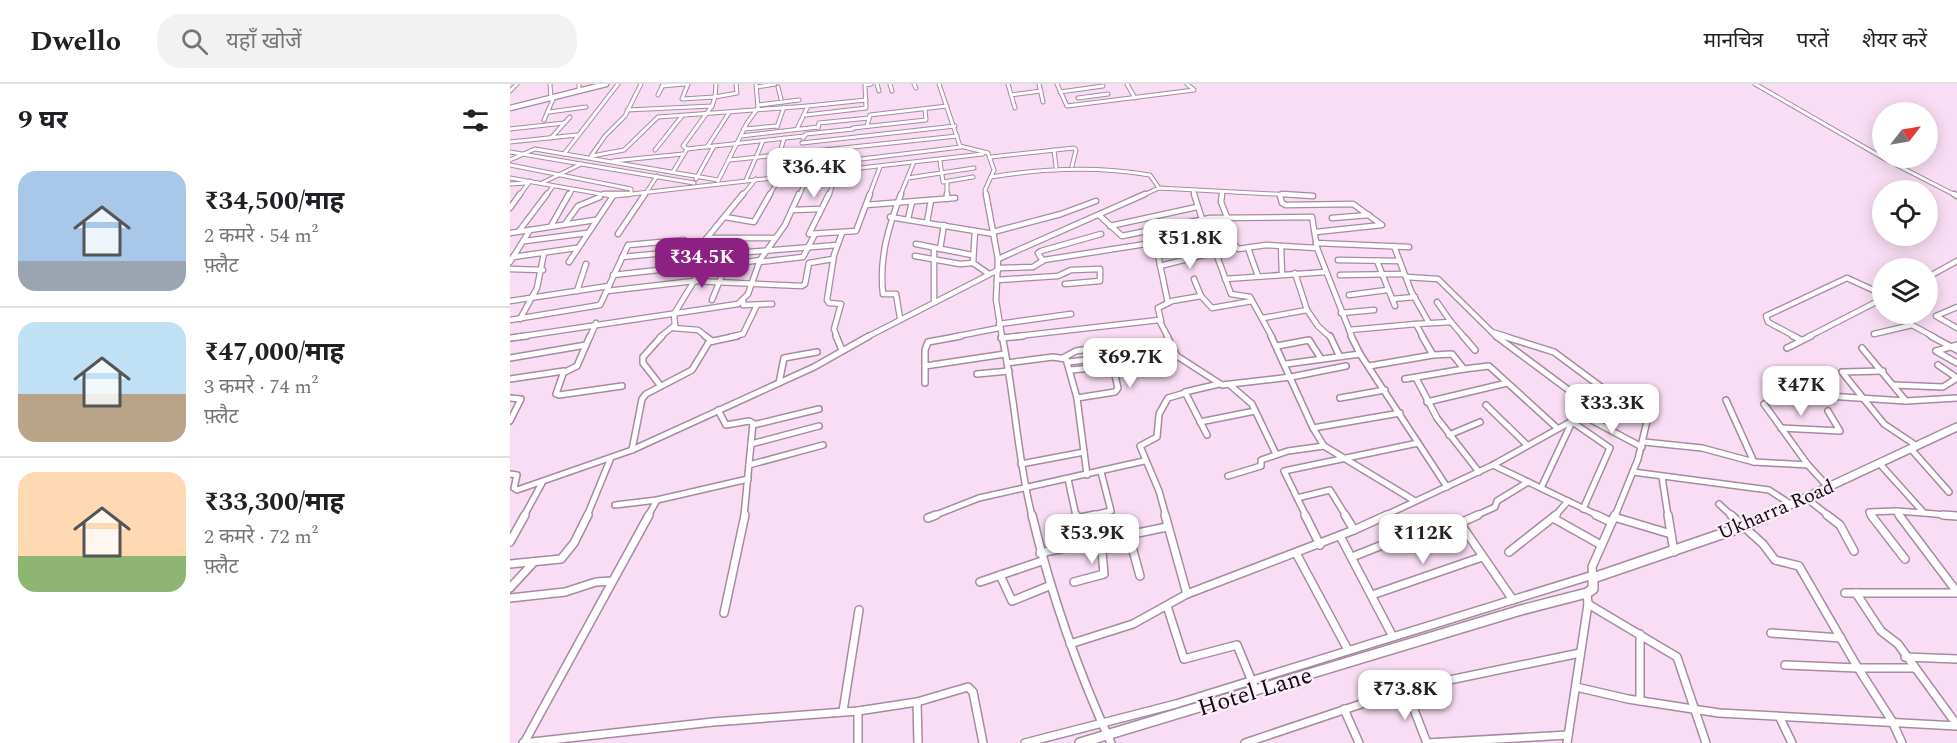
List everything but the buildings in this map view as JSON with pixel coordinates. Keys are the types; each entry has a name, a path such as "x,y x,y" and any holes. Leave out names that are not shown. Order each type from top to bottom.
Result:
{"street":[{"path":"510,91 517,84"},
{"path":"544,120 553,97 550,84"},
{"path":"579,84 579,91"},
{"path":"510,108 606,84"},
{"path":"564,154 618,84"},
{"path":"590,158 627,110 641,84"},
{"path":"658,95 663,85 686,84 682,99 715,97 737,93 736,84"},
{"path":"687,149 683,146 712,106 716,84"},
{"path":"806,115 866,108 865,86 871,84"},
{"path":"877,84 879,91"},
{"path":"890,84 891,91"},
{"path":"939,84 961,147"},
{"path":"1008,84 1016,108"},
{"path":"1026,84 1028,92"},
{"path":"1039,84 1043,102"},
{"path":"1057,84 1066,106 1194,90 1187,84"},
{"path":"1077,84 1079,89"},
{"path":"1127,84 1135,98"},
{"path":"1755,84 1885,159 1957,196"},
{"path":"718,182 759,104 756,86 777,85 781,99"},
{"path":"1060,92 1103,85 1112,102"},
{"path":"1074,90 1082,105"},
{"path":"1011,94 1041,91"},
{"path":"1078,98 1108,94"},
{"path":"798,98 786,101 759,104 781,99 798,98"},
{"path":"542,184 590,158 624,150 657,117 756,111 866,99"},
{"path":"775,131 786,101"},
{"path":"627,110 712,106"},
{"path":"797,129 806,115 808,106"},
{"path":"816,133 819,123 947,106"},
{"path":"549,112 586,107"},
{"path":"926,109 927,129"},
{"path":"851,138 856,110"},
{"path":"707,147 729,113"},
{"path":"655,150 682,116"},
{"path":"551,138 570,117"},
{"path":"867,126 868,118"},
{"path":"673,172 687,149 926,120"},
{"path":"510,129 564,123"},
{"path":"744,129 777,126"},
{"path":"802,143 955,126"},
{"path":"741,136 818,127"},
{"path":"510,142 577,135"},
{"path":"801,151 804,136"},
{"path":"730,160 957,136"},
{"path":"773,177 784,138"},
{"path":"746,180 763,141"},
{"path":"694,184 714,146"},
{"path":"853,160 961,147 989,155"},
{"path":"851,170 854,148"},
{"path":"510,160 535,149 673,172 718,182"},
{"path":"510,178 613,196 694,184 989,155 1076,149 1072,166"},
{"path":"1054,150 1056,167"},
{"path":"510,152 694,184"},
{"path":"606,161 683,154"},
{"path":"803,175 809,155"},
{"path":"989,155 994,170 985,190 998,259 999,326 1009,371 1025,488 1049,586 1105,733 1025,743"},
{"path":"807,162 820,160"},
{"path":"940,161 943,182 973,177"},
{"path":"900,318 896,294 884,294 880,276 890,217 913,164"},
{"path":"510,165 631,189 631,193"},
{"path":"991,177 1072,166 1148,174 1154,178 1159,188"},
{"path":"837,171 831,191 808,233 856,231 880,167"},
{"path":"908,178 974,168"},
{"path":"618,234 644,191 656,176 666,171"},
{"path":"510,338 596,323 730,307 743,301 759,261 776,238 809,174"},
{"path":"725,218 754,222 780,177"},
{"path":"684,267 756,179"},
{"path":"510,184 529,182"},
{"path":"510,208 529,182"},
{"path":"947,182 947,199"},
{"path":"519,231 553,186"},
{"path":"998,259 1100,216 1159,188 1313,196"},
{"path":"551,226 572,190"},
{"path":"1193,190 1202,219"},
{"path":"1222,192 1221,202 1228,220"},
{"path":"565,224 578,206 604,196"},
{"path":"569,262 576,248 613,196"},
{"path":"1280,196 1284,205 1351,204 1382,226 1316,232"},
{"path":"866,205 955,198"},
{"path":"927,222 931,200"},
{"path":"890,217 994,233 1061,214 1096,201"},
{"path":"908,219 912,202"},
{"path":"1110,226 1197,207"},
{"path":"792,210 820,208"},
{"path":"1332,218 1369,215"},
{"path":"1100,216 1122,236 1211,218 1217,220 1309,216 1313,218 1317,246 1341,313 1360,354 1447,487"},
{"path":"510,232 595,220"},
{"path":"1217,220 1236,248 1266,245 1409,247"},
{"path":"1185,223 1215,252 1232,294 1249,297 1263,318 1292,377 1313,428 1324,446 1415,501"},
{"path":"934,301 933,259 944,225"},
{"path":"511,260 525,242 530,230"},
{"path":"973,263 975,231"},
{"path":"525,242 587,233"},
{"path":"842,233 833,259 827,300 829,303 841,304 834,328 842,350"},
{"path":"712,300 728,264 802,258 815,234"},
{"path":"1043,261 1039,252 1101,234"},
{"path":"709,238 776,238"},
{"path":"510,320 599,306 630,244 684,240"},
{"path":"510,474 517,475 514,490 610,460 779,383 900,318 999,269 1032,267 1043,261 1152,243 1160,266 1168,303"},
{"path":"916,244 972,255"},
{"path":"660,385 644,363 643,357 654,342 673,328 676,322 674,314 713,254 837,245"},
{"path":"1281,246 1282,274"},
{"path":"1394,246 1415,297 1430,323"},
{"path":"511,260 576,248"},
{"path":"1248,248 1258,276"},
{"path":"622,257 698,250"},
{"path":"1160,266 1215,252"},
{"path":"520,319 534,298 543,270 544,253"},
{"path":"915,256 960,264 973,263 989,274"},
{"path":"510,302 577,291 694,281 720,280 803,286 809,263 833,259"},
{"path":"1338,260 1399,261"},
{"path":"1377,261 1380,274 1395,306"},
{"path":"1938,271 1957,261"},
{"path":"577,291 586,264"},
{"path":"613,275 704,265"},
{"path":"510,269 543,270"},
{"path":"997,280 1058,276 1068,270 1100,269 1102,278 1100,281 1065,284"},
{"path":"1225,279 1326,272"},
{"path":"1295,273 1306,310 1318,326 1328,332 1339,355"},
{"path":"1340,276 1380,274 1438,279 1465,311 1543,373 1594,409"},
{"path":"1801,340 1768,322 1766,316 1847,278 1872,289"},
{"path":"1194,279 1201,296 1212,308 1252,301"},
{"path":"1349,295 1388,290"},
{"path":"1201,296 1168,303 1158,309 1166,338 1177,356 1219,384"},
{"path":"1392,299 1415,297"},
{"path":"743,301 743,305 772,304"},
{"path":"1437,302 1475,350"},
{"path":"1787,348 1872,304"},
{"path":"632,450 642,399 660,385 692,370 706,344 743,334 757,305"},
{"path":"1957,307 1936,316 1957,328"},
{"path":"1263,318 1306,310"},
{"path":"1341,313 1374,310"},
{"path":"925,383 925,346 930,341 1071,314"},
{"path":"1002,338 1161,321"},
{"path":"1349,330 1451,321"},
{"path":"510,379 557,371 565,372 577,366 596,323"},
{"path":"1416,324 1434,355"},
{"path":"1874,334 1912,325 1957,350"},
{"path":"673,328 698,330 712,341"},
{"path":"1406,689 1427,743 1567,739 1588,604 1587,593 1593,580 1592,567 1643,444 1647,421 1617,396 1554,352 1492,332"},
{"path":"1277,345 1309,340 1320,357"},
{"path":"510,358 586,345"},
{"path":"1957,345 1936,351 1957,363"},
{"path":"1066,360 1076,351 1107,346 1111,357 1118,390 1077,398"},
{"path":"1862,348 1906,401"},
{"path":"779,383 784,358 816,352"},
{"path":"925,366 1005,354"},
{"path":"1286,364 1320,357 1360,354"},
{"path":"1369,366 1452,354 1464,369"},
{"path":"1007,363 1111,357"},
{"path":"1066,360 1071,370 1077,398 1087,475"},
{"path":"1894,385 1943,387 1956,376 1938,365"},
{"path":"1071,370 1113,366"},
{"path":"1187,594 1159,491 1144,461 1140,445 1157,437 1159,414 1168,398 1219,384 1230,385 1292,377 1346,366"},
{"path":"1405,380 1489,366 1557,428"},
{"path":"977,374 1009,371"},
{"path":"1883,371 1843,371 1862,398 1884,423 1914,448 1949,492"},
{"path":"565,372 556,395 622,386"},
{"path":"1416,378 1427,402 1449,435 1479,472"},
{"path":"1427,402 1507,383"},
{"path":"1230,385 1248,400 1276,454"},
{"path":"1340,398 1385,390"},
{"path":"1185,393 1207,435"},
{"path":"1780,393 1906,401 1957,398"},
{"path":"1070,644 1133,624 1187,594 1354,530 1493,465 1617,396"},
{"path":"510,398 521,399 510,421"},
{"path":"1726,400 1754,462"},
{"path":"1764,404 1808,465 1829,488"},
{"path":"1486,405 1527,445"},
{"path":"753,425 819,409"},
{"path":"717,410 726,425 748,421 752,421 753,425 742,534 724,614"},
{"path":"1200,422 1255,411"},
{"path":"1781,428 1840,431 1828,411"},
{"path":"1313,428 1400,413"},
{"path":"1582,415 1643,444 1702,448 1754,462 1808,465"},
{"path":"1449,435 1480,422"},
{"path":"1541,488 1572,422"},
{"path":"1572,422 1611,448 1583,509"},
{"path":"751,444 819,426"},
{"name":"Ukharra Road","path":"1593,580 1745,526 1957,427"},
{"path":"1320,544 1284,474 1286,470 1345,460 1418,443"},
{"path":"749,465 823,445"},
{"path":"1228,476 1261,466 1261,460 1276,454 1324,446"},
{"path":"1021,464 1084,452"},
{"path":"510,564 559,559 567,554 610,460"},
{"path":"928,518 978,498 1144,461"},
{"path":"1880,464 1924,513"},
{"path":"1493,465 1583,509 1613,520 1671,534"},
{"path":"1076,519 1111,511 1101,472"},
{"path":"1633,472 1769,490 1792,505"},
{"path":"1662,477 1674,552"},
{"path":"615,505 657,500 748,479"},
{"path":"1068,479 1082,544"},
{"path":"1513,600 1460,525 1461,522 1495,507 1497,501 1528,482"},
{"path":"510,542 512,534 542,483"},
{"path":"1297,498 1332,492 1354,530"},
{"path":"1806,498 1840,525 1854,551"},
{"path":"523,743 657,500"},
{"path":"1509,552 1554,518 1568,501"},
{"path":"1719,504 1745,526 1777,562 1799,566 1840,638 1892,721 1902,743"},
{"path":"1896,511 1957,592"},
{"path":"1905,559 1869,512 1896,511 1957,516"},
{"path":"1554,518 1601,545"},
{"path":"1040,553 1129,536 1167,526"},
{"path":"1352,556 1420,530"},
{"path":"1129,536 1140,576"},
{"path":"1340,536 1392,635"},
{"path":"1074,582 1104,574 1101,541"},
{"path":"1296,553 1348,650"},
{"path":"1372,595 1482,557"},
{"path":"980,582 1042,561"},
{"path":"510,588 534,562"},
{"path":"1000,575 1009,599 1012,601 1049,586"},
{"path":"1167,606 1184,659 1188,660 1237,645 1254,686 1392,635 1513,600 1593,580"},
{"path":"510,598 565,592 596,582 612,581"},
{"path":"1845,593 1957,592"},
{"name":"Hotel Lane","path":"1080,743 1254,686 1587,593"},
{"path":"1856,593 1881,631 1898,645 1957,725"},
{"path":"1588,604 1678,659 1706,743"},
{"path":"843,711 859,610"},
{"path":"1771,633 1840,638"},
{"path":"1640,634 1640,701"},
{"path":"1245,743 1406,689 1580,653"},
{"path":"1905,657 1957,659"},
{"path":"1785,665 1913,668"},
{"path":"1576,687 1696,711 1780,718 1957,725"},
{"path":"523,743 713,722 858,711 917,702 971,688 983,743"},
{"path":"917,702 918,743"},
{"path":"1344,709 1359,743"},
{"path":"858,711 858,743"},
{"path":"1780,718 1792,743"}]}
